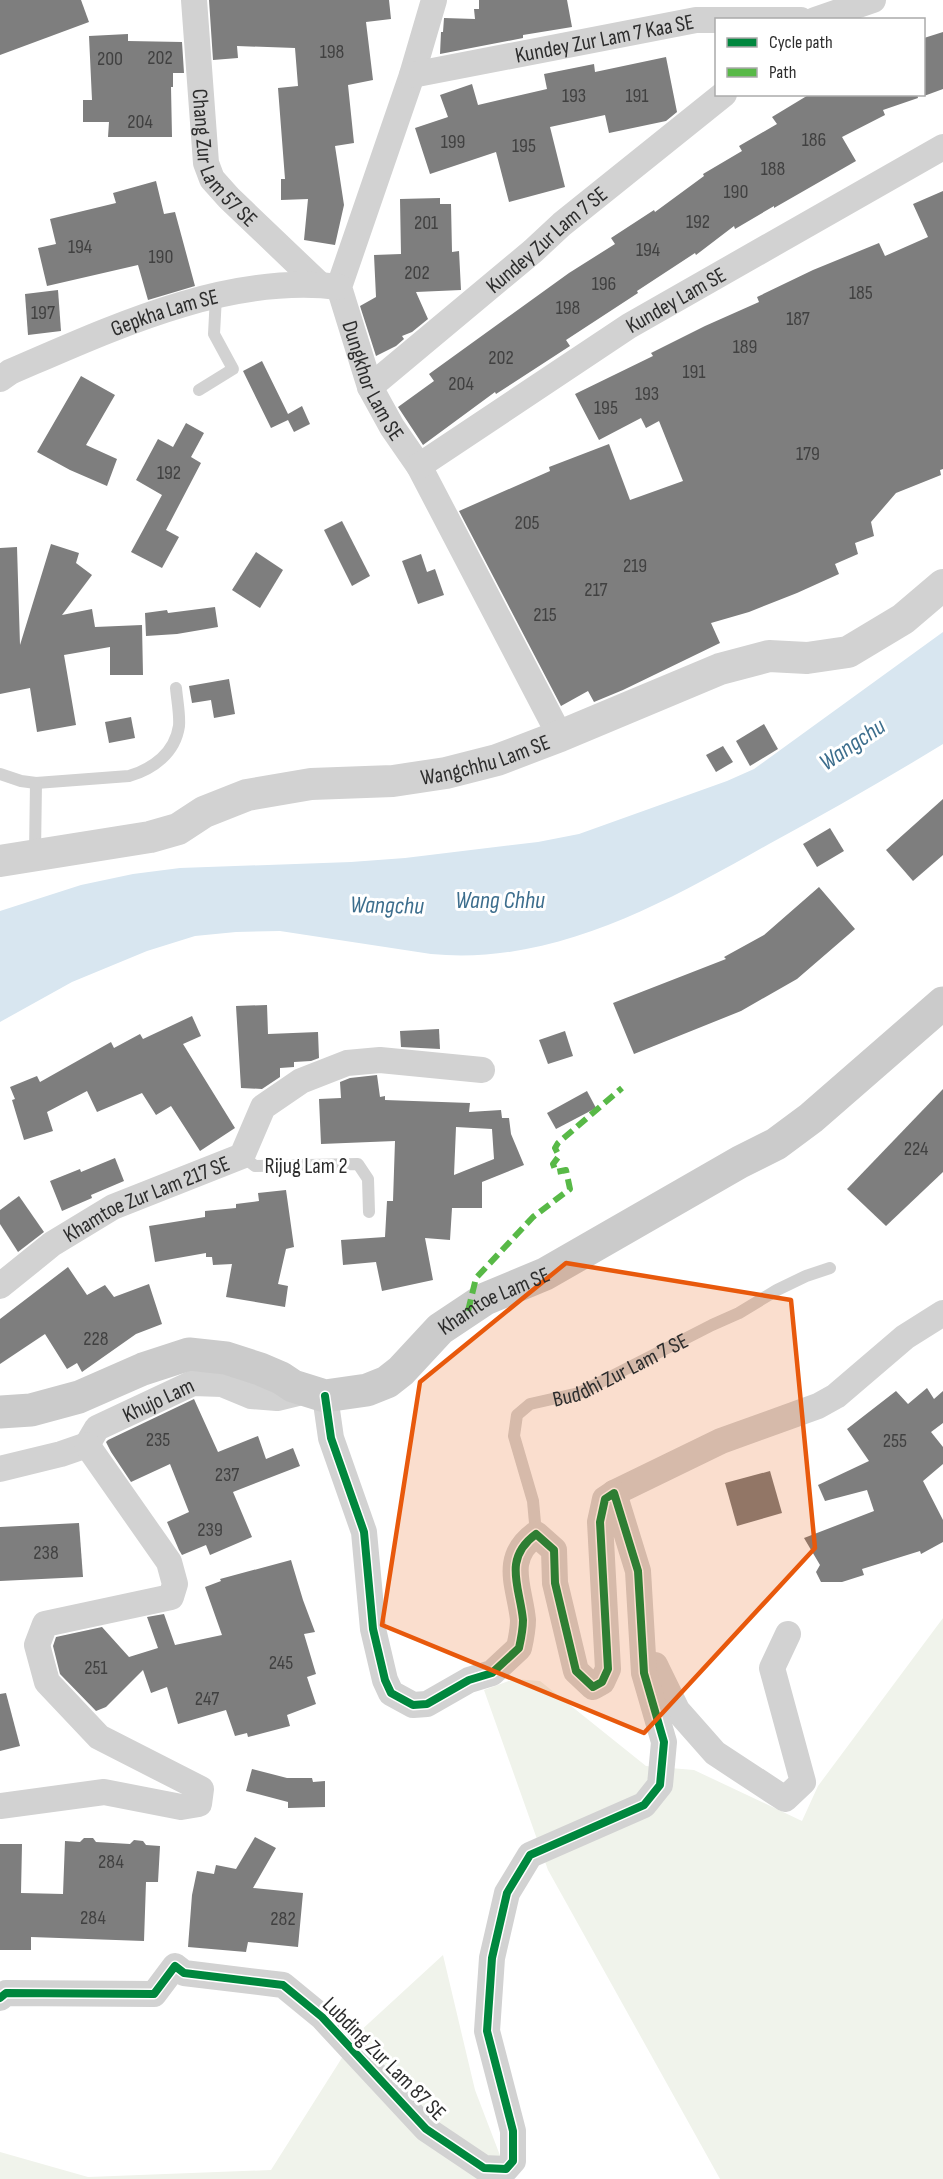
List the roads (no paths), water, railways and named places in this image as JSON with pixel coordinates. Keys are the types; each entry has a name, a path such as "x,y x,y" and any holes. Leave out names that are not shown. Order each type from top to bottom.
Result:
{"main road":[{"name":"Khamtoe Lam SE","path":"0,1412 31,1410 79,1397 143,1369 189,1354 226,1358 261,1369 293,1386 317,1393 367,1390 387,1382 401,1371 440,1329 485,1299 545,1274 740,1161 776,1144 811,1118 943,1003"}],"street":[{"name":"Chang Zur Lam 57 SE","path":"194,0 206,163 212,179 229,198 329,286"},
{"path":"329,286 412,75 434,0"},
{"path":"821,18 873,0"},
{"name":"Kundey Zur Lam 7 Kaa SE","path":"412,75 696,20 715,19"},
{"name":"Kundey Zur Lam 7 SE","path":"370,387 533,251 562,224 722,96"},
{"name":"Kundey Lam SE","path":"418,466 628,326 943,147"},
{"name":"Gepkha Lam SE","path":"0,379 10,372 128,322 180,305 257,289 329,286"},
{"name":"Dungkhor Lam SE","path":"329,286 370,387 392,427 418,466 560,736"},
{"name":"Wangchhu Lam SE","path":"0,861 150,837 178,829 204,812 247,795 311,784 393,781 446,773 497,760 720,669 769,656 807,658 848,652 903,619 943,585"},
{"name":"Khamtoe Zur Lam 217 SE","path":"0,1286 51,1244 113,1207 242,1156 263,1107 301,1081 347,1063 380,1060 482,1070"},
{"path":"317,1393 364,1532 373,1629 385,1680 391,1693 413,1705 427,1704 469,1680 492,1673 519,1648 523,1622 514,1570 525,1542 536,1534 554,1550 555,1583 576,1671 593,1687 602,1682 608,1669 600,1522 605,1499 721,1441 818,1406 836,1396 905,1337 943,1313"},
{"name":"Khujo Lam","path":"87,1445 97,1428 193,1383 222,1384 251,1396 277,1398 317,1393"},
{"path":"0,1469 87,1445 169,1562 175,1584 171,1597 45,1624 37,1646 47,1682 99,1737 201,1790 199,1804 181,1807 104,1792 0,1806"},
{"name":"Lubding Zur Lam 87 SE","path":"0,1998 6,1993 154,1994 175,1966 184,1972 283,1985 322,2018 426,2129 484,2168 506,2169 513,2161 513,2131 487,2031 492,1958 507,1893 530,1856 644,1804 660,1785 664,1742 645,1673 638,1571 614,1493"},
{"path":"644,1640 676,1710 715,1753 785,1799 802,1782 772,1668 788,1634"}],"lane":[{"path":"200,390 233,369 214,334 216,296"},
{"path":"0,774 36,783 129,776 142,772 157,763 171,749 176,737 179,724 176,688"},
{"path":"35,855 36,783"},
{"name":"Rijug Lam 2","path":"242,1156 255,1166 358,1164 368,1179 369,1212"},
{"name":"Buddhi Zur Lam 7 SE","path":"536,1534 533,1501 514,1436 517,1415 530,1404 579,1393 739,1313 777,1290 806,1276 830,1269"}],"water":[{"name":"Wang Chhu","path":"943,632 943,744 730,866 608,925 565,940 521,950 477,955 431,954 280,931 195,936 147,951 72,982 0,1022 0,911 81,885 133,874 180,868 405,858 538,842 579,834 727,781 754,769"}],"water label":[{"name":"Wangchu","path":"852,744"},
{"name":"Wangchu","path":"387,905"}]}
